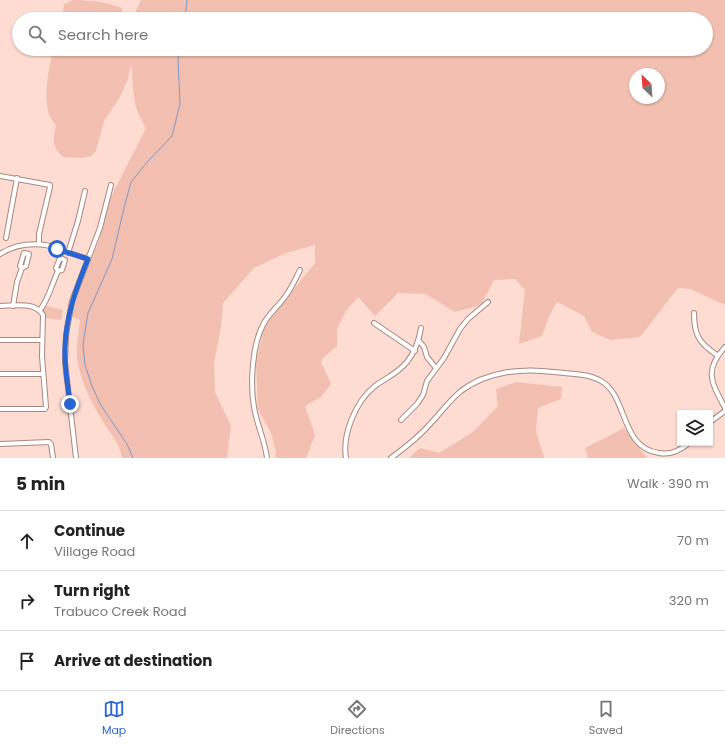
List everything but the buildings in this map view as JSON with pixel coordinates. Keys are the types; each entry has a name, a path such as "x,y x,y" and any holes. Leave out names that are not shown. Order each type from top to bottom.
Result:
{"street":[{"path":"0,176 50,185 39,234 39,244"},
{"path":"6,238 17,178"},
{"path":"76,458 65,349 68,320 72,301 100,228 111,185"},
{"path":"68,253 85,192"},
{"path":"0,254 19,246 39,244 88,259"},
{"path":"13,306 17,282 22,268"},
{"path":"267,458 266,447 257,419 253,395 253,370 257,340 263,324 270,313 288,294 300,270"},
{"path":"40,310 47,301 58,271"},
{"path":"401,420 417,404 423,395 427,381 444,358 468,319 488,302"},
{"path":"0,306 33,306 40,310 44,318 42,340 43,374 46,398 45,409 0,409"},
{"path":"694,313 695,332 706,348 717,355"},
{"path":"374,323 415,351"},
{"path":"346,458 344,448 347,434 352,418 360,404 374,387 393,375 407,362 415,351 421,328"},
{"path":"0,340 42,340"},
{"path":"418,341 424,347 427,357 436,368"},
{"path":"713,420 725,410 712,384 711,373 717,355 725,347"},
{"path":"391,458 423,432 444,408 463,390 492,376 522,370 593,377 602,381 612,390 633,435 643,447 653,452 663,454 672,453 685,446"},
{"path":"0,374 43,374"},
{"path":"0,444 49,442 51,444 53,458"}],"shaded area":[{"path":"73,0 86,0 110,4 122,8 122,12 63,12 64,4"},
{"path":"141,0 725,0 725,305 690,289 678,288 640,337 610,340 592,332 584,316 557,302 549,316 542,336 519,344 525,290 515,279 494,280 481,305 455,312 425,294 398,293 375,316 358,297 346,311 337,329 337,346 323,358 321,362 331,384 321,397 305,406 315,435 306,458 275,458 276,452 271,433 258,409 256,362 266,319 282,304 315,263 315,245 286,253 254,268 223,303 221,327 214,363 215,392 231,426 227,458 122,458 117,443 90,398 80,373 77,357 77,343 80,320 71,316 79,289 99,241 111,197 146,128 135,105 131,64 128,79 120,97 104,121 96,151 91,156 82,158 63,157 56,149 54,142 56,125 51,118 48,109 47,89 52,56 713,56 713,12 135,12"},
{"path":"46,306 63,310 61,320 46,318 43,311"},
{"path":"516,382 562,387 561,399 538,408 536,431 544,458 409,458 420,448 439,453 473,432 498,406 496,389"},
{"path":"624,428 647,458 588,458 585,448"}],"waterway":[{"path":"186,12 187,0"},
{"path":"133,458 127,444 100,404 92,386 85,365 83,344 88,313 112,259 131,182 148,161 172,136 180,104 179,56"}],"route":[{"path":"57,249 88,259 72,301 66,335 65,362 70,404"}]}
